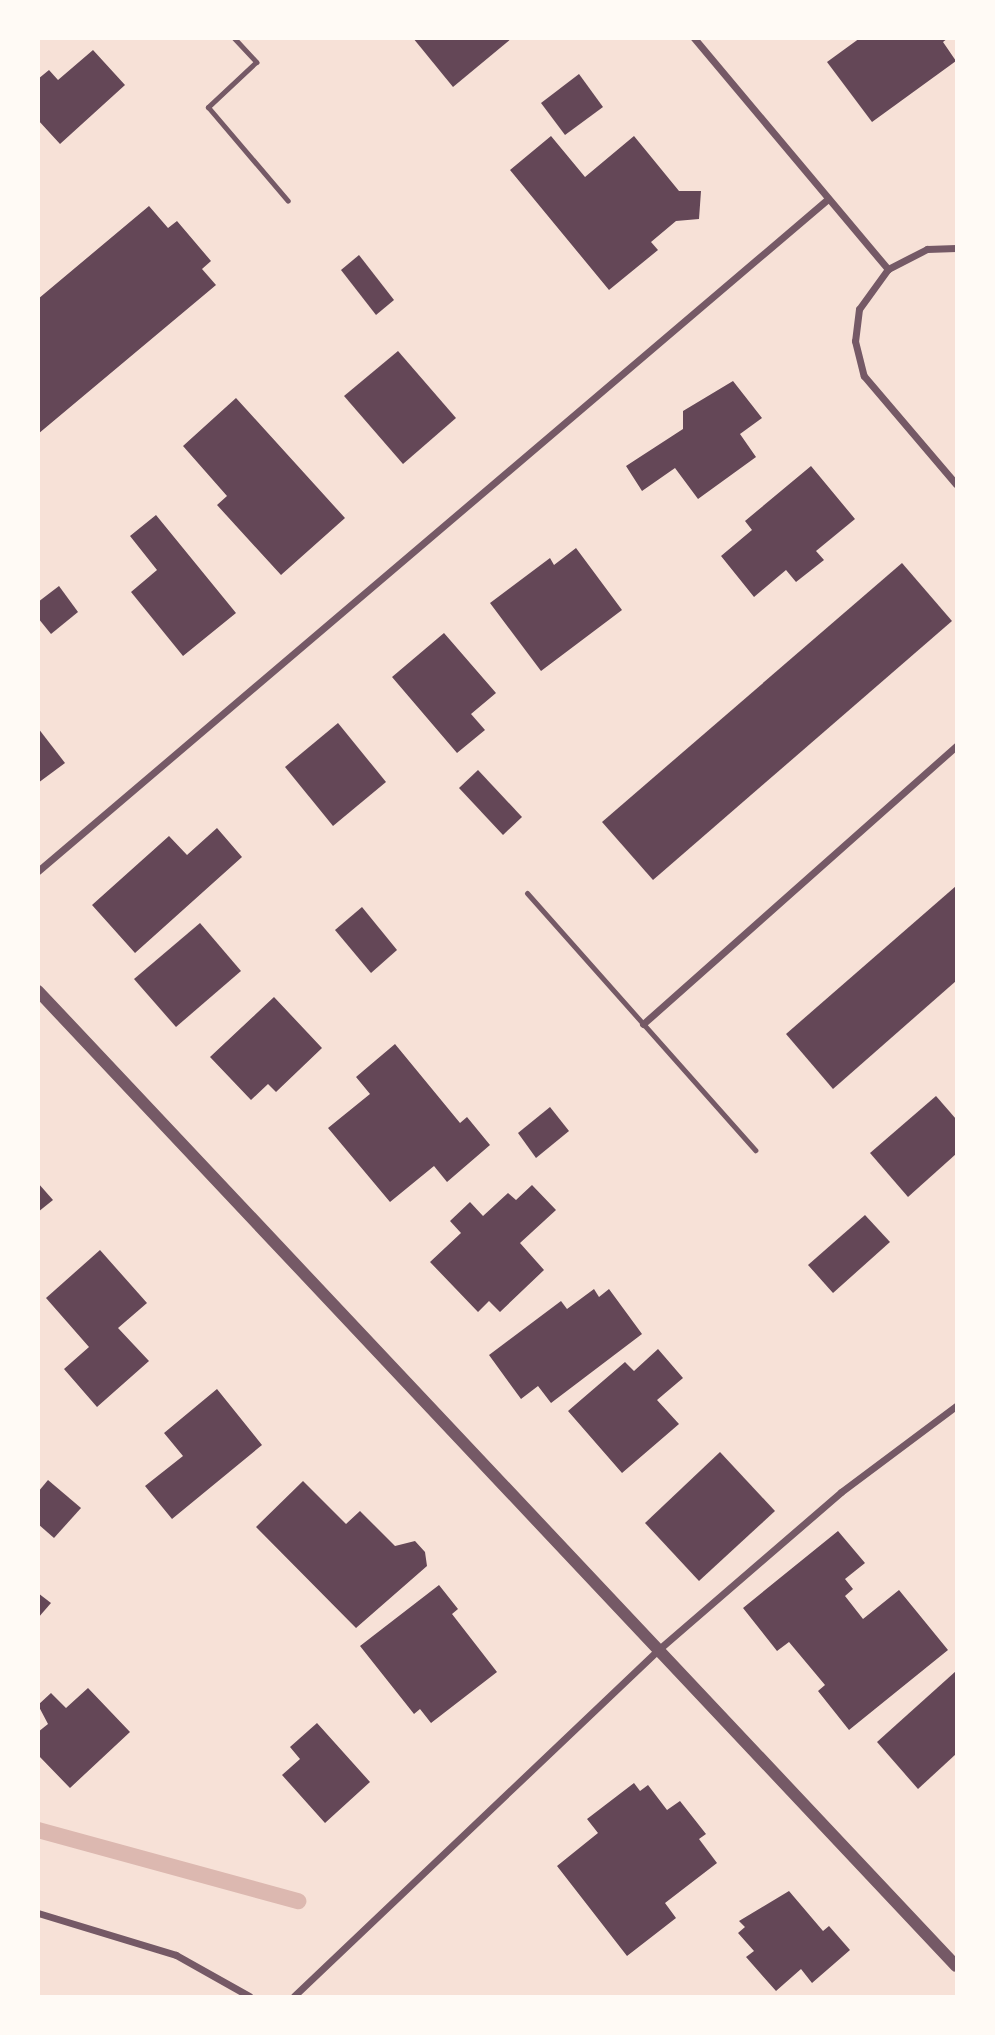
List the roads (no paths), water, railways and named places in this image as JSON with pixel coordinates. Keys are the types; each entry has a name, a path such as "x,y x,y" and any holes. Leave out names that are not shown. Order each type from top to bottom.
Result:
{"street":[{"path":"694,38 888,269"},
{"path":"38,872 828,198"},
{"path":"957,248 927,249 888,269 859,309 855,341 864,376 957,484"},
{"path":"643,1024 957,746"},
{"path":"38,991 957,1966"},
{"path":"294,1997 658,1650 841,1492 957,1406"},
{"path":"38,1913 176,1955 249,1997"}],"lane":[{"path":"234,38 256,62 208,107 288,201"},
{"path":"527,893 755,1150"}],"waterway":[{"path":"38,1830 298,1901"}]}
